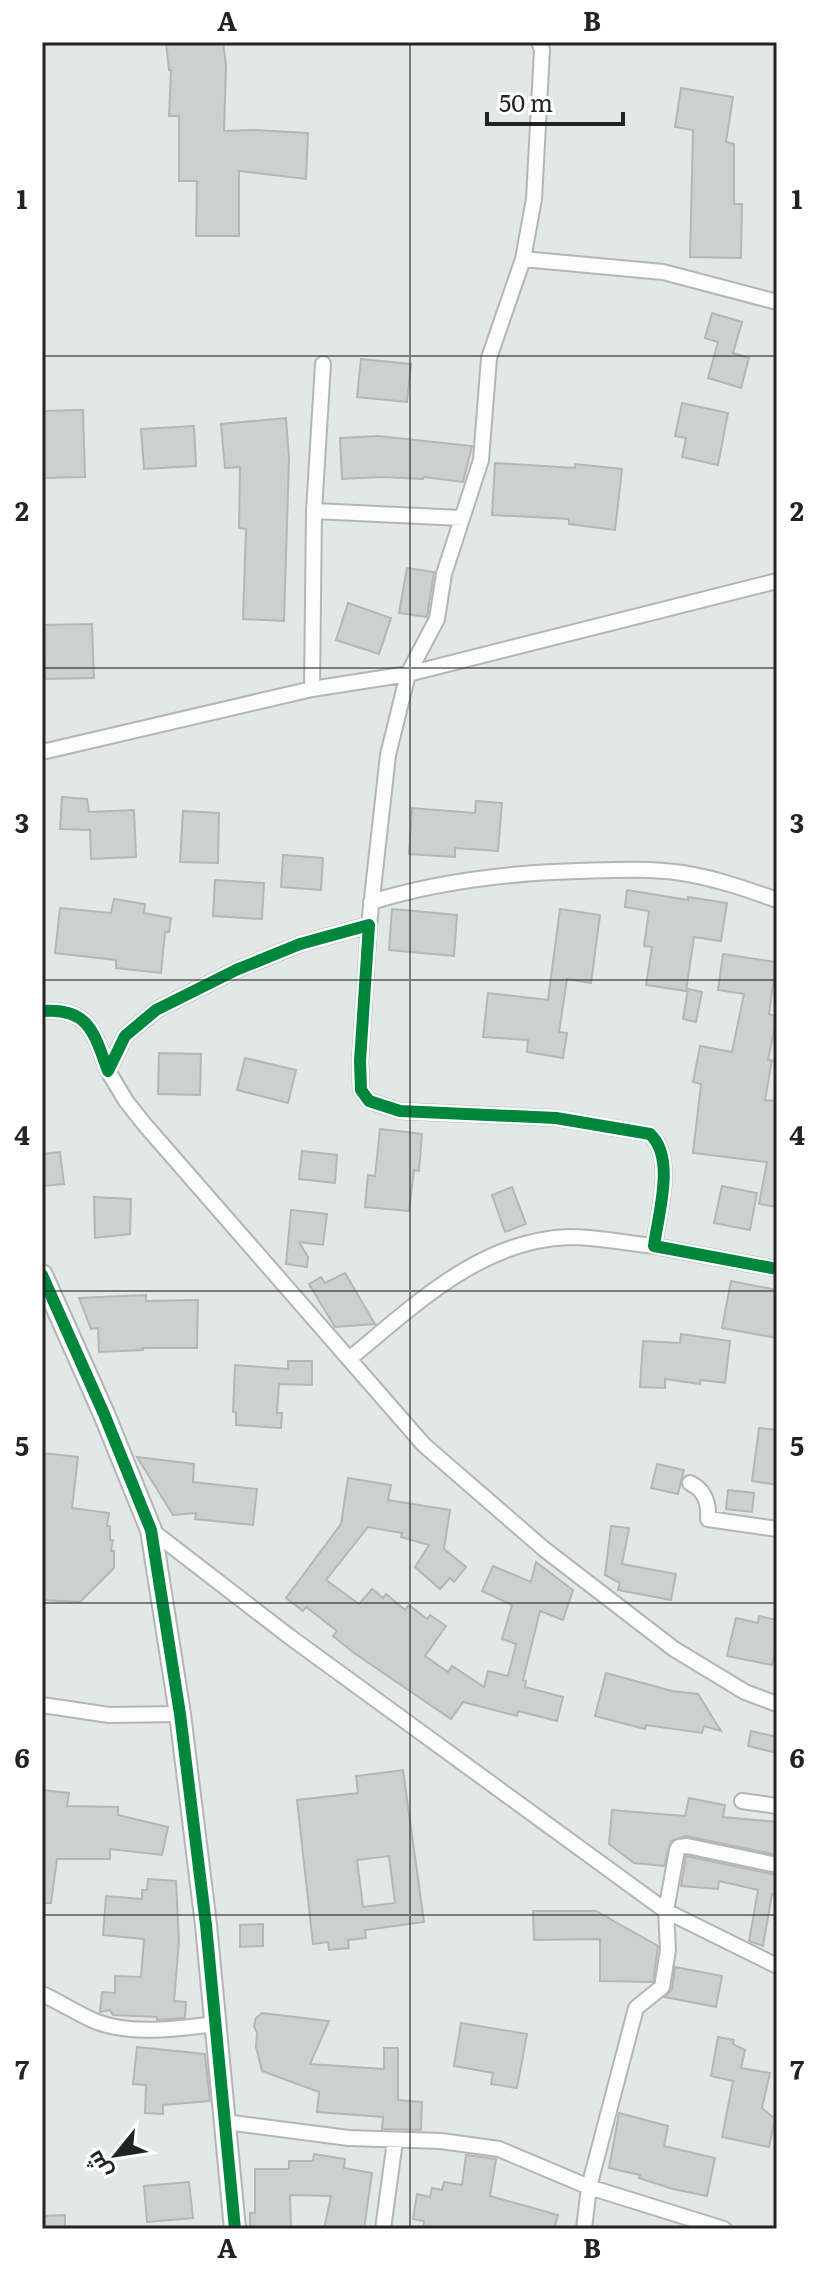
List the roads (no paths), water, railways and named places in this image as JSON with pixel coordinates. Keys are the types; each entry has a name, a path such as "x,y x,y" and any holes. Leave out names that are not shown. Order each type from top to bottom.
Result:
{"street":[{"path":"539,42 542,50 534,199 523,259 489,358 481,460 444,574 437,619 408,674 388,755 369,925 360,1061 361,1090 369,1101 400,1111 556,1118 650,1134 663,1152 665,1167 654,1246"},
{"path":"523,259 663,272 777,302"},
{"path":"312,689 314,511 323,364"},
{"path":"314,511 462,518"},
{"path":"42,752 312,689 408,674 777,581"},
{"path":"371,902 411,890 500,874 640,869 682,873 729,883 777,900"},
{"path":"108,1071 125,1036 156,1010 236,970 287,949 369,925"},
{"path":"42,1011 65,1010 85,1021 97,1041 108,1071 145,1125 424,1445 544,1549 674,1649 745,1692 777,1704"},
{"path":"349,1359 449,1279 486,1257 526,1242 570,1237 654,1246 777,1269"},
{"path":"42,1275 151,1530 180,1714 206,1925 235,2229"},
{"path":"690,1483 703,1493 709,1506 708,1519 777,1529"},
{"path":"151,1530 300,1644 666,1911 777,1966"},
{"path":"42,1705 109,1715 180,1714"},
{"path":"742,1801 777,1806"},
{"path":"584,2229 589,2187 636,2008 662,1987 668,1950 666,1911 677,1850 682,1846 777,1865"},
{"path":"42,1994 95,2021 114,2027 176,2029 214,2024"},
{"path":"225,2122 349,2138 441,2141 499,2149 589,2187 724,2229"},
{"path":"383,2229 395,2141"}]}
